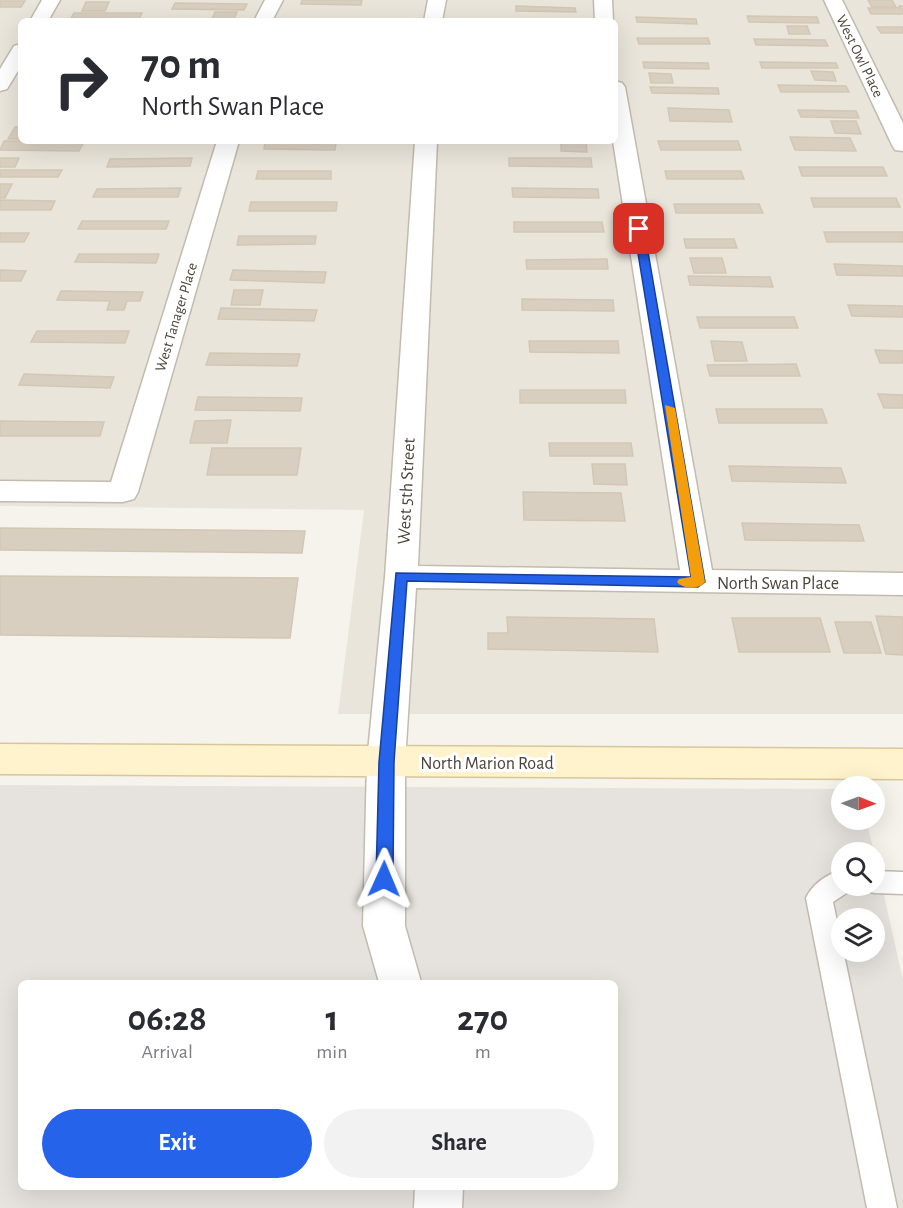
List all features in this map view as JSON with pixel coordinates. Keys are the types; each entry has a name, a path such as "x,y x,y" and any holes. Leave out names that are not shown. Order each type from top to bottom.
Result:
{"main road":[{"name":"North Marion Road","path":"0,759 903,764"}],"street":[{"path":"41,18 51,0"},
{"path":"265,18 274,0"},
{"path":"434,18 437,0"},
{"path":"603,0 604,18"},
{"name":"West Owl Place","path":"833,0 903,145"},
{"path":"0,85 18,55"},
{"path":"618,105 698,582"},
{"name":"West Tanager Place","path":"0,491 123,492 227,144"},
{"name":"West 5th Street","path":"399,980 384,926 387,762 401,577 426,144"},
{"name":"North Swan Place","path":"401,577 903,584"},
{"path":"438,1208 439,1190"}],"lane":[{"path":"885,882 903,883"},
{"path":"831,888 819,898 882,1208"}],"shaded area":[{"path":"0,0 903,0 903,714 338,714 364,510 0,506"},
{"path":"0,785 831,789 831,830 869,830 872,842 831,842 831,896 884,896 903,980 903,1208 0,1208"}],"building":[{"path":"302,0 362,0 361,5 301,4"},
{"path":"868,0 892,0 896,7 872,7"},
{"path":"0,1 25,1 21,7 0,7"},
{"path":"86,2 109,2 105,11 82,11"},
{"path":"175,3 247,4 244,10 172,9"},
{"path":"516,6 575,8 576,12 516,11"},
{"path":"899,6 903,6 903,14 871,14 868,8 900,8"},
{"path":"215,12 237,12 234,18 212,18"},
{"path":"74,13 142,13 140,18 71,18"},
{"path":"747,16 817,17 819,23 749,22"},
{"path":"636,17 696,19 697,24 637,22"},
{"path":"787,26 807,26 810,34 789,34"},
{"path":"877,27 903,27 903,33 881,33"},
{"path":"637,38 708,38 710,44 639,44"},
{"path":"754,39 825,40 828,46 756,45"},
{"path":"643,62 708,63 709,69 644,68"},
{"path":"760,62 836,63 838,68 762,68"},
{"path":"811,71 833,72 836,81 815,80"},
{"path":"649,73 671,74 673,83 651,83"},
{"path":"778,85 846,86 849,92 781,92"},
{"path":"650,87 718,88 719,94 652,93"},
{"path":"668,108 729,110 732,122 670,121"},
{"path":"798,110 856,111 859,118 801,117"},
{"path":"831,121 856,121 861,134 835,133"},
{"path":"15,127 18,127 18,139 8,139"},
{"path":"790,137 850,138 856,151 795,150"},
{"path":"4,141 18,141 18,144 83,144 79,151 0,150"},
{"path":"658,141 738,141 741,150 661,150"},
{"path":"265,144 336,144 335,150 264,149"},
{"path":"561,144 586,144 587,152 561,151"},
{"path":"0,158 19,158 15,167 0,167"},
{"path":"192,158 190,166 107,167 110,159"},
{"path":"509,158 591,158 592,167 509,166"},
{"path":"799,167 883,167 887,176 802,176"},
{"path":"0,170 62,170 58,177 0,177"},
{"path":"258,171 331,171 331,179 256,179"},
{"path":"665,171 741,171 744,179 667,179"},
{"path":"0,184 12,184 5,198 0,198"},
{"path":"181,188 178,197 93,197 97,189"},
{"path":"512,188 598,189 599,198 513,197"},
{"path":"811,198 896,198 900,207 814,207"},
{"path":"0,200 55,201 51,210 0,210"},
{"path":"251,202 337,202 336,211 249,211"},
{"path":"674,204 759,204 763,213 676,213"},
{"path":"82,221 169,221 166,229 78,229"},
{"path":"514,222 602,222 604,232 514,232"},
{"path":"824,232 903,232 903,242 827,242"},
{"path":"0,233 29,233 24,242 0,242"},
{"path":"239,236 316,236 315,244 237,245"},
{"path":"684,239 734,239 737,248 686,248"},
{"path":"79,254 159,254 156,263 75,262"},
{"path":"690,258 722,258 726,273 694,273"},
{"path":"607,259 608,269 527,269 526,260"},
{"path":"834,264 903,266 903,276 837,275"},
{"path":"0,270 26,271 21,281 0,281"},
{"path":"233,270 326,272 324,283 230,280"},
{"path":"688,276 770,277 773,287 690,285"},
{"path":"234,290 263,290 260,305 231,305"},
{"path":"61,291 143,292 140,301 127,301 124,310 107,310 110,301 57,300"},
{"path":"522,299 613,300 614,311 522,310"},
{"path":"848,305 903,306 903,317 852,316"},
{"path":"221,308 317,310 314,321 218,319"},
{"path":"697,317 794,317 798,328 700,328"},
{"path":"37,331 129,331 125,343 31,342"},
{"path":"529,341 618,341 619,353 530,352"},
{"path":"711,341 742,342 747,361 715,361"},
{"path":"875,350 903,351 903,363 880,363"},
{"path":"210,353 300,354 297,366 206,365"},
{"path":"796,364 800,376 710,376 707,365"},
{"path":"24,374 114,377 110,388 19,385"},
{"path":"520,390 625,390 626,403 520,403"},
{"path":"878,394 903,395 903,408 884,408"},
{"path":"198,397 302,398 300,411 195,410"},
{"path":"716,409 822,409 827,423 719,423"},
{"path":"231,420 227,443 190,443 195,421"},
{"path":"0,421 104,422 100,436 0,436"},
{"path":"549,443 631,443 633,456 550,456"},
{"path":"212,448 301,448 297,475 207,475"},
{"path":"592,464 625,464 627,485 594,484"},
{"path":"729,466 841,468 846,483 732,481"},
{"path":"523,492 621,493 625,521 524,520"},
{"path":"742,523 859,525 864,541 745,540"},
{"path":"0,528 305,531 302,553 0,550"},
{"path":"0,576 298,578 290,638 0,635"},
{"path":"876,616 903,617 903,655 886,654"},
{"path":"507,617 654,619 658,652 488,649 488,633 508,633"},
{"path":"732,618 820,618 830,652 739,652"},
{"path":"835,622 871,622 881,653 844,653"}],"slow traffic":[{"path":"669,408 698,582 683,582"}],"route":[{"path":"384,879 387,762 401,577 698,582 639,229"}]}
